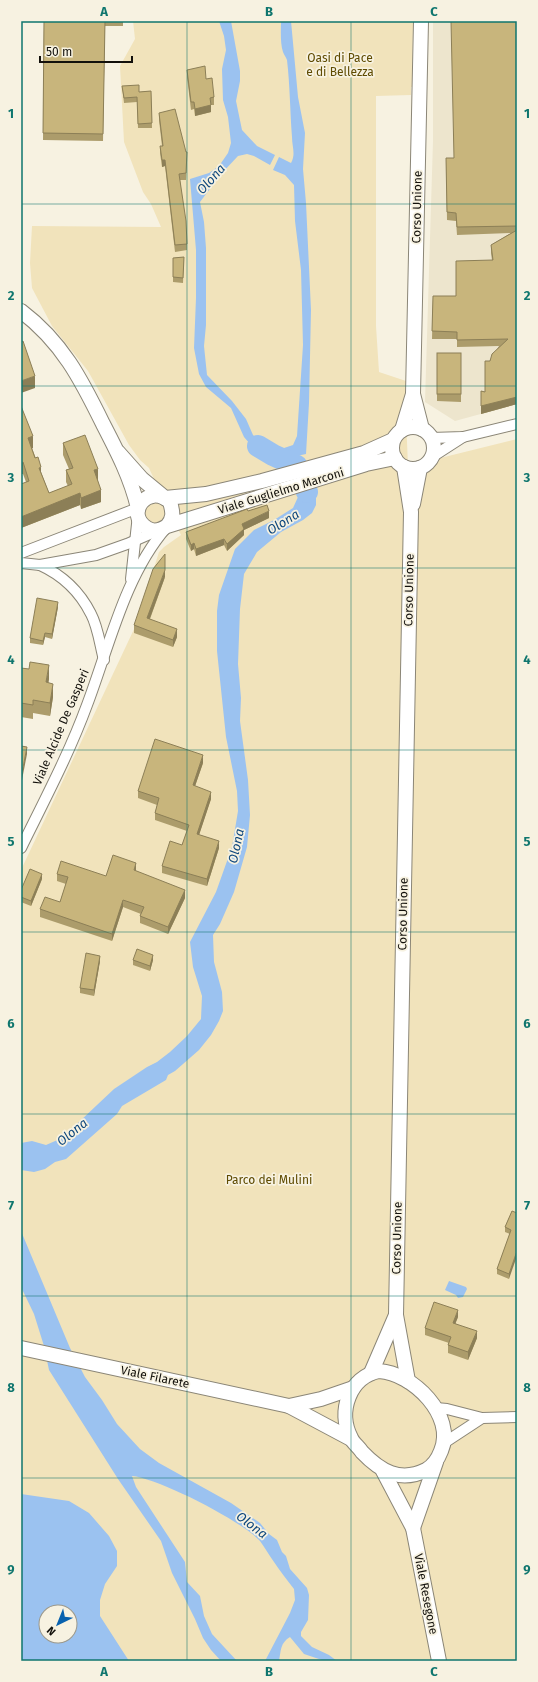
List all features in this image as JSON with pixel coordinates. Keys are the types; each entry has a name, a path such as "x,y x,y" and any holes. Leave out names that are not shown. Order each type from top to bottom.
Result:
{"street":[{"name":"Corso Unione","path":"398,435 413,394 421,21"},
{"path":"21,311 54,342 72,365 118,452 133,486 142,526 150,530 163,528"},
{"name":"Corso Unione","path":"413,394 427,434"},
{"name":"Viale Guglielmo Marconi","path":"163,528 268,495 365,459 409,427 427,434 462,437 517,424"},
{"path":"427,434 434,444 432,457"},
{"path":"398,435 392,446 399,463"},
{"name":"Viale Guglielmo Marconi","path":"165,498 206,494 365,459 399,463 415,469 420,468 432,457 462,437"},
{"path":"40,565 96,555 163,528 171,521 173,515 170,502 142,479 118,452"},
{"name":"Corso Unione","path":"399,463 411,512"},
{"name":"Corso Unione","path":"408,1381 396,1315 411,512 420,468"},
{"path":"131,583 140,504 148,496 159,495 165,498"},
{"path":"21,553 138,512"},
{"path":"131,583 163,528"},
{"path":"21,562 40,565 56,572 79,594 92,615 104,660"},
{"name":"Viale Alcide De Gasperi","path":"21,848 87,706 131,583"},
{"name":"Corso Unione","path":"371,1373 396,1315"},
{"name":"Viale Filarete","path":"21,1348 289,1406 351,1439"},
{"path":"388,1372 408,1381 423,1393 436,1408 444,1430 444,1443 436,1460 429,1468 415,1475 395,1474 383,1470 368,1458 351,1439 346,1424 345,1414 346,1401 353,1388 362,1378 371,1373 388,1372"},
{"name":"Viale Filarete","path":"289,1406 353,1388"},
{"path":"436,1408 448,1409 482,1418 517,1417"},
{"path":"444,1443 482,1418"},
{"name":"Viale Resegone","path":"413,1528 436,1460"},
{"name":"Viale Resegone","path":"383,1470 413,1528 439,1661"}],"shaded area":[{"path":"433,21 517,21 517,404 455,421 425,402 433,141"}],"green space":[{"name":"Parco dei Mulini","path":"133,21 413,21 411,95 376,96 376,326 379,372 406,381 405,393 408,466 517,439 517,1661 21,1661 21,870 135,627 159,552 181,535 171,515 170,519 148,527 142,505 163,499 149,468 140,460 129,445 88,371 52,326 32,288 30,263 32,226 161,227 151,204 143,192 124,142 120,66 135,39"}],"water":[{"path":"219,21 231,21 240,71 240,81 236,101 242,130 257,146 275,155 270,165 254,156 247,154 238,156 222,173 200,202 204,222 206,248 206,325 204,346 207,375 232,401 246,419 253,435 264,445 284,448 293,445 297,436 303,345 301,270 295,221 294,185 285,175 273,170 279,157 291,163 293,157 288,69 287,60 283,53 281,36 281,21 291,21 298,97 305,133 303,169 311,310 309,403 306,454 277,460 268,458 256,451 244,437 231,408 206,387 199,374 194,348 196,250 190,179 209,173 219,166 228,153 231,143 228,117 223,100 222,69 226,50 224,36"},
{"path":"316,486 316,505 312,513 303,520 281,532 257,552 244,574 240,609 238,664 241,698 240,721 248,780 250,815 247,847 234,892 220,924 213,935 214,962 222,992 223,1011 219,1021 211,1035 199,1050 175,1071 168,1075 166,1080 122,1106 117,1114 66,1159 55,1162 45,1169 34,1172 21,1170 21,1143 32,1141 46,1145 62,1138 114,1089 170,1052 187,1036 201,1019 202,996 193,967 190,942 216,892 232,847 238,811 237,791 226,737 217,651 217,611 219,595 235,549 254,530 293,508 298,497 296,491"},
{"path":"21,1231 70,1348 85,1377 117,1424 140,1449 159,1463 231,1503 260,1523 269,1534 277,1540 282,1552 286,1556 290,1569 307,1588 309,1595 308,1620 301,1632 301,1636 312,1647 329,1655 337,1661 325,1661 304,1654 290,1637 284,1642 279,1661 265,1661 290,1613 295,1600 294,1589 260,1541 236,1523 199,1502 160,1484 132,1476 136,1487 185,1562 187,1582 200,1596 204,1616 212,1634 237,1661 221,1661 211,1650 203,1638 172,1573 161,1541 118,1479 49,1370 44,1346 34,1314 21,1287"},
{"path":"449,1281 466,1287 467,1289 463,1297 458,1298 456,1295 445,1290"},
{"path":"21,1494 69,1501 89,1513 109,1536 117,1551 117,1566 105,1584 100,1600 100,1616 129,1661 21,1661"}],"building":[{"path":"44,21 105,21 103,134 43,133"},
{"path":"451,21 517,21 517,226 457,227 456,213 447,212 446,158 454,158"},
{"path":"205,66 206,79 212,78 214,97 210,98 211,105 195,109 194,102 191,102 187,70"},
{"path":"139,85 139,92 151,91 152,123 138,124 137,97 124,98 122,86"},
{"path":"175,109 187,152 186,173 179,174 186,221 187,244 175,245 165,160 162,160 160,146 163,146 159,113"},
{"path":"517,230 517,397 481,406 481,391 485,392 485,361 490,361 492,354 508,339 457,340 457,332 432,331 433,296 456,296 456,261 493,260 491,245"},
{"path":"184,257 183,278 173,277 173,258"},
{"path":"23,341 35,376 21,381 21,342"},
{"path":"437,353 461,353 461,394 437,394"},
{"path":"21,406 33,436 28,438 35,458 38,457 41,467 39,468 49,493 72,484 66,470 73,468 63,443 85,435 98,469 94,470 101,490 81,498 80,493 21,517 21,484 29,481 23,462 21,463"},
{"path":"267,505 269,511 242,524 244,529 227,544 224,539 196,549 194,543 191,545 186,532 247,509 248,511"},
{"path":"165,554 165,570 147,618 177,629 173,640 134,625 153,569"},
{"path":"37,598 58,602 52,634 45,633 43,641 30,638"},
{"path":"30,662 49,665 46,682 53,684 50,703 33,700 33,705 21,703 21,668 29,669"},
{"path":"155,739 203,755 193,785 211,792 197,834 219,841 207,879 162,866 170,841 182,845 189,825 155,813 159,798 138,791"},
{"path":"21,746 27,747 21,778"},
{"path":"113,855 136,863 134,870 185,890 168,927 140,916 144,907 123,900 112,934 40,909 45,897 60,902 68,877 57,874 61,861 106,876"},
{"path":"30,869 42,874 31,901 21,897 21,890"},
{"path":"137,949 153,955 150,966 133,960"},
{"path":"86,953 100,956 94,990 80,988"},
{"path":"512,1211 517,1213 517,1251 509,1274 497,1269 511,1230 505,1227"},
{"path":"434,1302 458,1310 453,1323 477,1331 468,1352 448,1345 451,1337 425,1328"}],"waterway":[{"name":"Olona","path":"258,446 297,466 307,492"}],"park label":[{"name":"Oasi di Pace e di Bellezza","path":"340,65"}]}
